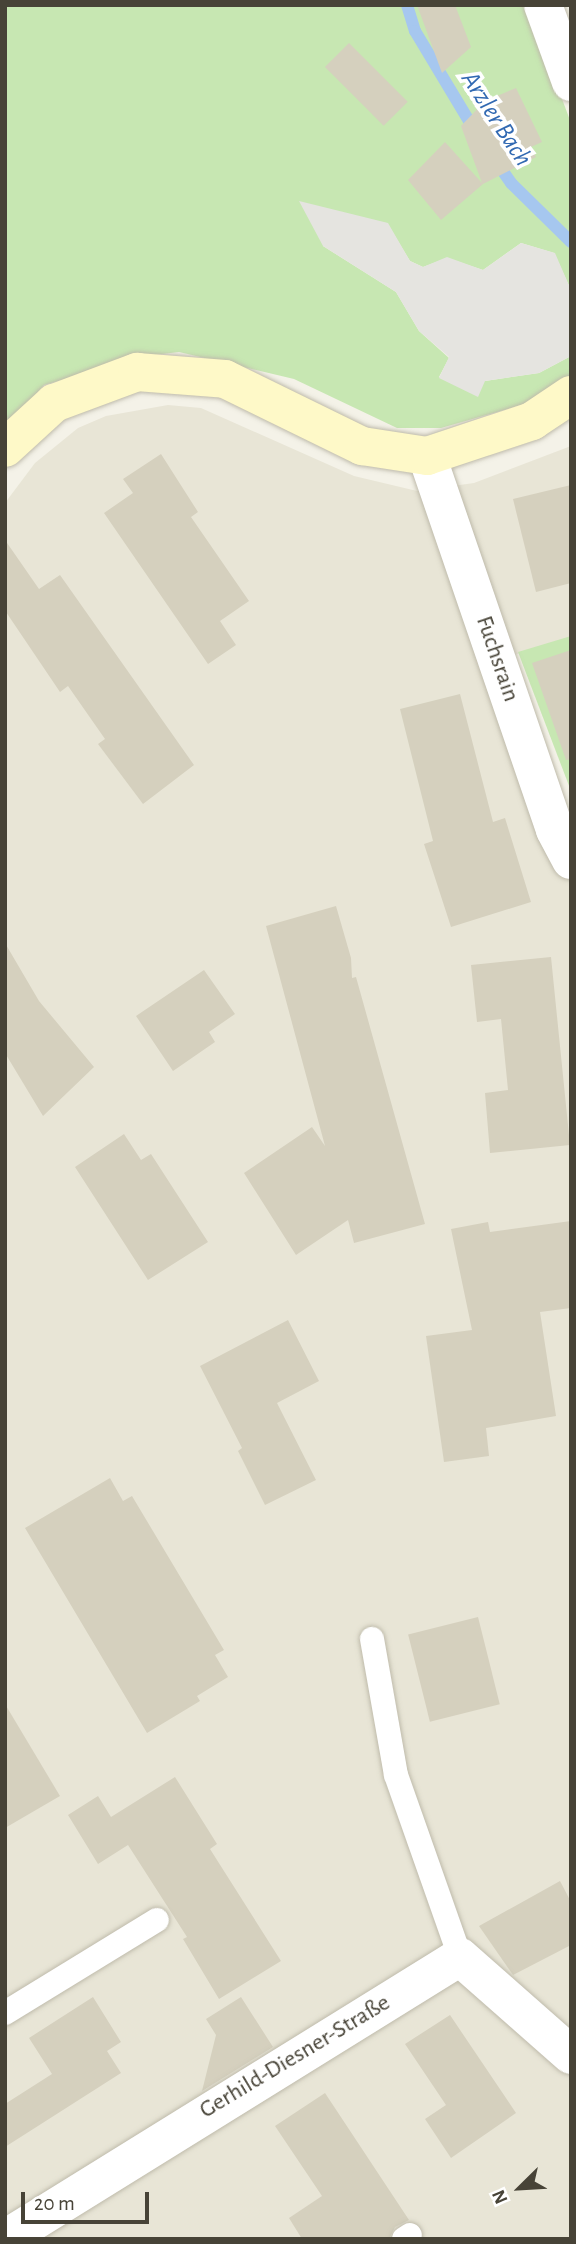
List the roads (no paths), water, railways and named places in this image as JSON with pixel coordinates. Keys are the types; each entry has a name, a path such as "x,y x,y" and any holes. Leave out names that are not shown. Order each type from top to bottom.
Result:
{"street":[{"path":"543,5 571,82"},
{"path":"5,448 54,403 136,372 225,379 362,446 427,456 532,421 571,395"},
{"name":"Fuchsrain","path":"427,456 555,830 571,860"},
{"path":"460,1957 571,2055"},
{"name":"Gerhild-Diesner-Straße","path":"5,2239 132,2156 460,1957"}],"lane":[{"path":"372,1639 396,1774 460,1957"},
{"path":"5,2013 157,1920"}],"waterway":[{"name":"Arzler Bach","path":"407,5 415,31 475,131"},
{"name":"Arzler Bach","path":"495,160 511,183 571,242"}]}
